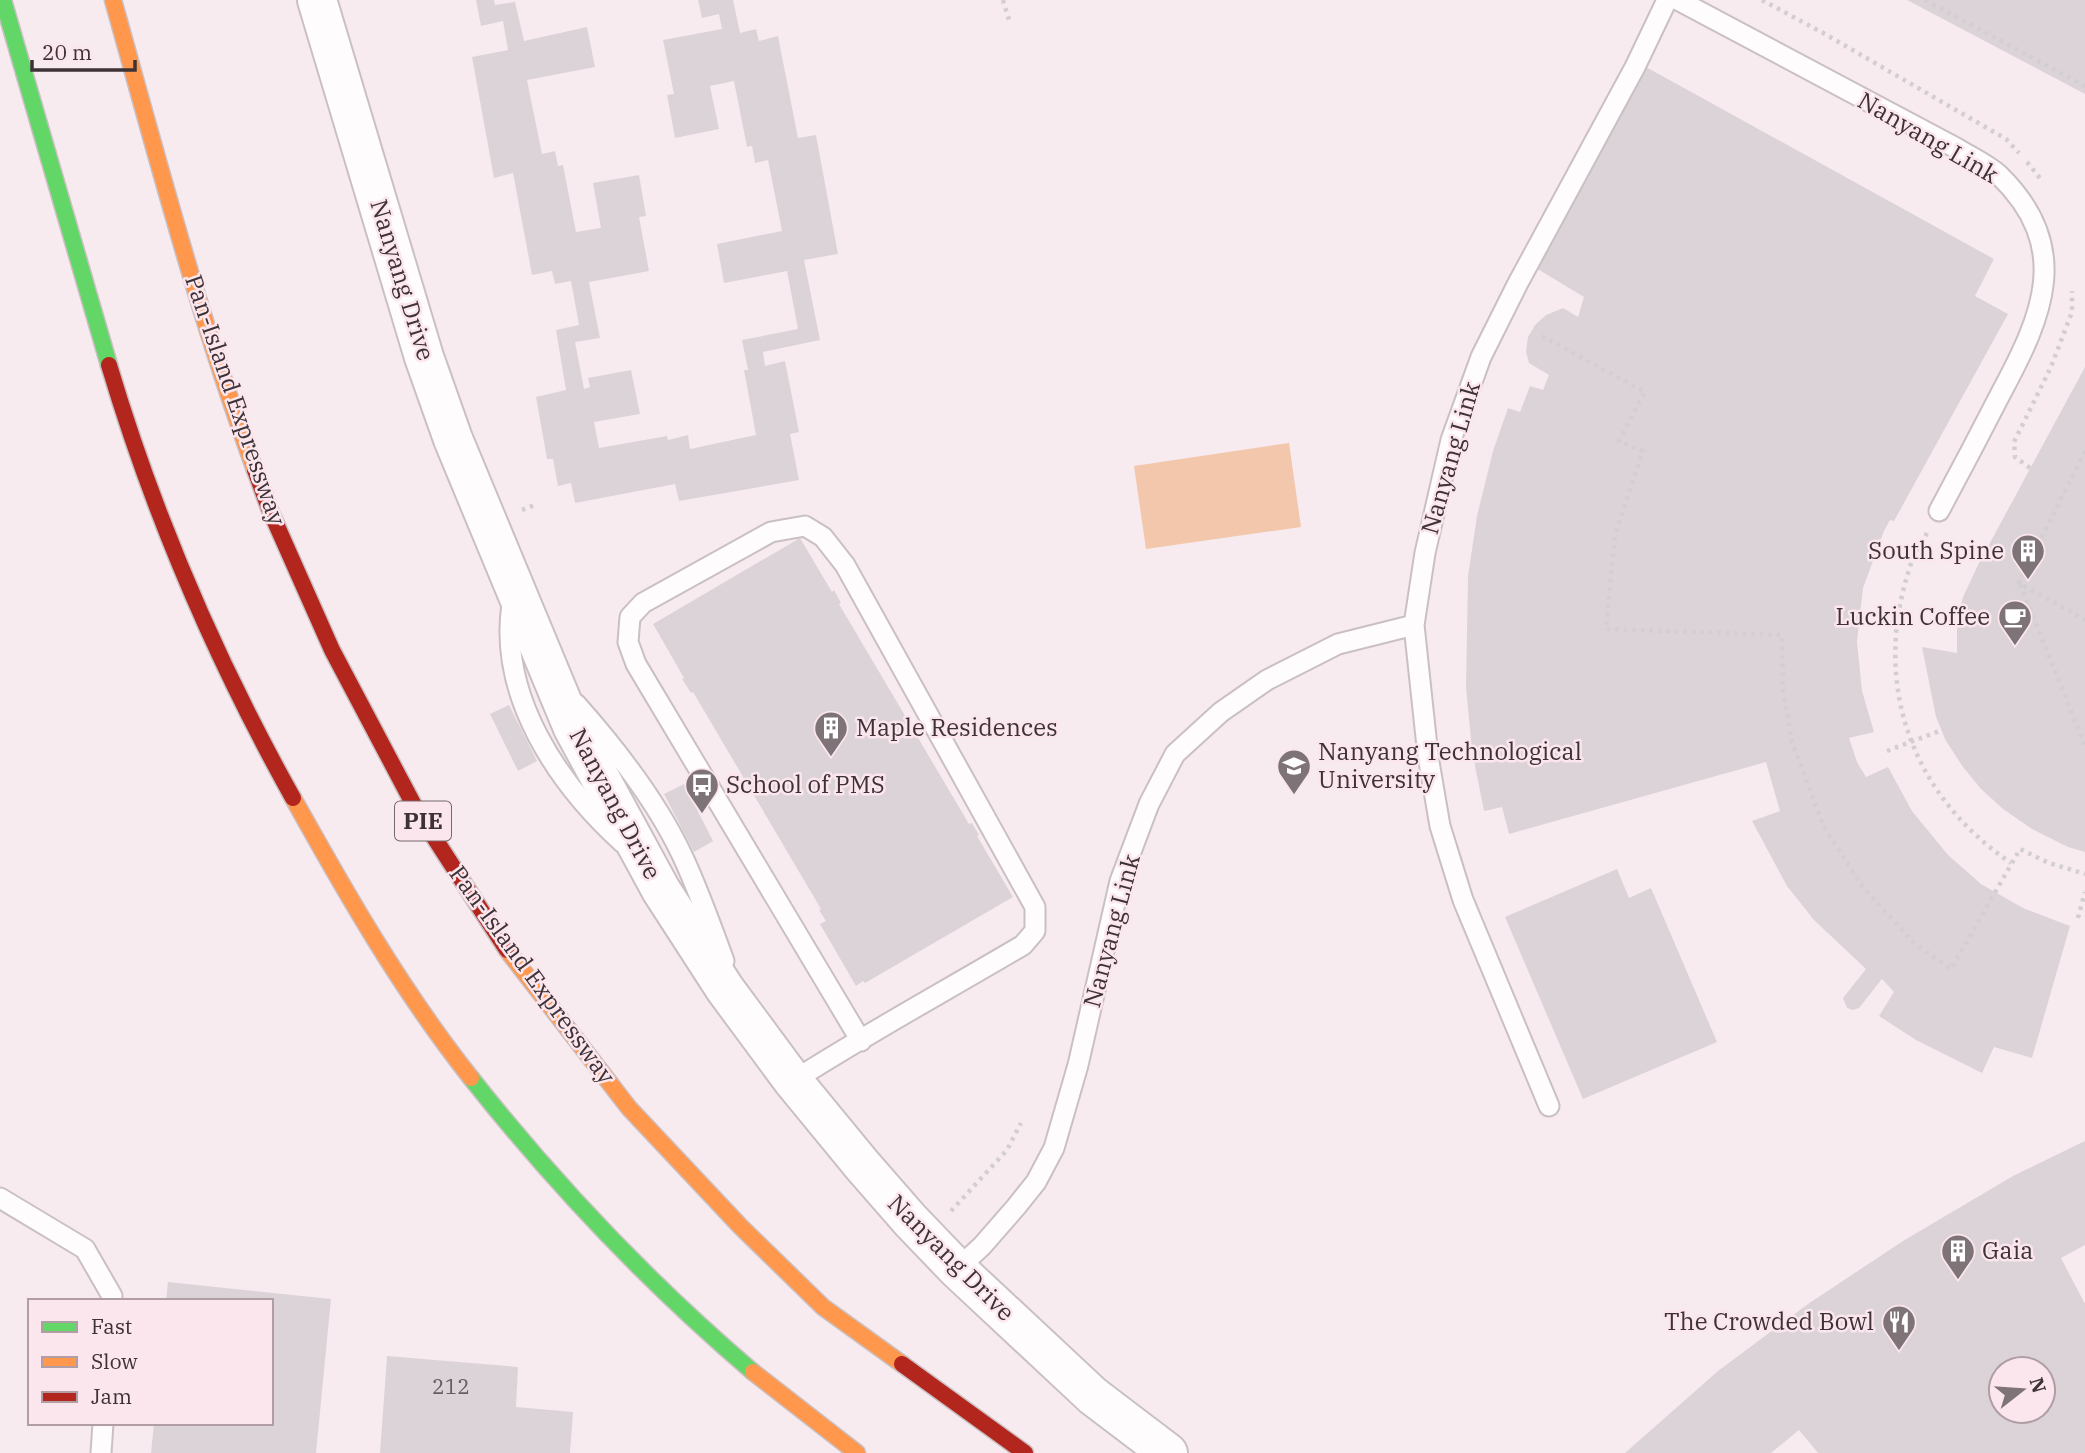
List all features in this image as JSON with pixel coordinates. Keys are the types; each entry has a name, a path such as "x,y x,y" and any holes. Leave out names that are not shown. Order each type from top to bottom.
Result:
{"highway":[{"path":"4,0 135,446 214,649 300,814 384,955 439,1037 539,1159 634,1262 751,1371 857,1453"},
{"name":"Pan-Island Expressway","path":"113,0 171,206 223,376 269,508 332,650 417,811 499,939 629,1108 740,1226 823,1307 1025,1453"}],"street":[{"name":"Nanyang Drive","path":"317,0 424,357 453,439 573,728 660,890 738,1006 793,1081 862,1166 957,1269 1093,1396 1168,1453"}],"lane":[{"name":"Nanyang Link","path":"1549,1106 1463,900 1440,826 1428,756 1414,625 1425,553 1451,440 1481,357 1635,67 1667,0"},
{"name":"Nanyang Link","path":"1678,0 1958,149 1998,174 2022,202 2039,235 2045,262 2044,289 2029,342 1939,511"},
{"path":"793,1081 861,1041 1023,945 1035,931 1035,907 845,565 823,537 804,526 771,532 643,603 630,617 628,642 636,664 861,1041"},
{"path":"515,586 510,619 512,652 522,700 548,756 593,816 645,862"},
{"name":"Nanyang Link","path":"957,1269 982,1246 1023,1199 1036,1182 1054,1148 1079,1065 1120,881 1149,804 1175,754 1221,712 1267,680 1338,644 1414,625"},
{"path":"554,680 605,737 650,800 681,853 705,910 738,1006"},
{"path":"0,1198 85,1249 111,1299"},
{"path":"101,1453 103,1425"}],"path":[{"path":"1003,0 1009,20"},
{"path":"1762,0 2006,139 2040,175 2045,185"},
{"path":"1925,0 2085,86"},
{"path":"2030,468 2015,457 2014,442 2051,367 2073,312 2072,287"},
{"path":"1542,336 1645,392 1619,441 1643,451 1615,535 1606,629 1782,635 1783,690 1792,742 1824,827 1862,886 1914,943 1951,969 2020,849 2049,863 2085,874"},
{"path":"2085,451 2019,583 2085,746"},
{"path":"515,513 537,504"},
{"path":"1939,511 1910,564 1896,617 1895,679 1910,742 1931,783 1983,844 2011,863"},
{"path":"2019,583 2085,620"},
{"path":"1887,751 1942,730"},
{"path":"2078,918 2085,892"},
{"path":"945,1217 1007,1150 1021,1123"}],"shaded area":[{"path":"1289,443 1301,527 1146,549 1134,466"}],"building":[{"path":"476,0 494,0 495,5 515,2 524,41 587,27 595,67 527,80 542,154 555,151 558,166 563,165 576,232 601,228 593,183 639,175 646,216 639,217 649,271 589,282 600,338 575,342 584,389 590,387 588,378 631,370 640,414 594,422 599,448 688,435 690,449 756,435 744,370 748,370 742,340 798,329 787,271 724,283 717,244 782,231 768,160 755,163 752,146 747,147 734,81 710,86 719,129 675,138 667,95 674,94 663,40 722,29 719,14 702,18 698,0 733,0 740,33 756,29 759,41 778,36 798,138 816,135 838,254 804,260 820,340 763,352 765,366 785,361 799,432 790,434 799,480 679,501 675,484 575,503 571,483 558,486 553,459 547,459 536,397 566,390 556,330 579,325 571,281 555,284 552,271 532,275 513,173 494,178 472,57 508,50 503,21 481,26"},
{"path":"1907,0 2085,0 2085,94"},
{"path":"1646,67 1994,259 1975,296 2008,314 1894,521 1890,520 1884,531 1863,588 1857,642 1862,691 1874,732 1849,738 1857,762 1866,777 1888,767 1912,811 1948,855 1981,884 2023,908 2070,926 2032,1058 1994,1047 1982,1073 1916,1040 1879,1016 1894,992 1882,979 1859,1008 1847,1008 1843,998 1866,969 1814,920 1787,886 1752,821 1780,811 1766,762 1509,834 1502,807 1484,811 1472,751 1466,687 1468,576 1477,516 1493,451 1508,408 1520,412 1530,386 1543,390 1549,375 1529,363 1526,352 1528,337 1535,325 1546,315 1563,308 1578,317 1584,297 1536,268"},
{"name":"South Spine","path":"2085,367 2085,852 2068,847 2032,829 2003,809 1981,789 1963,767 1946,741 1936,717 1922,647 1957,653 1957,622 1963,597"},
{"name":"Maple Residences","path":"800,538 832,592 834,590 841,603 839,604 969,824 972,823 1013,897 856,986 820,924 826,921 819,910 821,909 693,692 691,693 682,679 684,678 653,624"},
{"path":"509,705 537,761 518,771 490,714"},
{"path":"684,784 713,841 694,852 664,794"},
{"path":"1617,869 1629,898 1651,888 1717,1042 1583,1099 1505,917"},
{"name":"Gaia","path":"2085,1141 2085,1245 2061,1258 2085,1304 2085,1453 1818,1453 1799,1430 1771,1453 1625,1453 1718,1371 1808,1304 1903,1241 2013,1176"},
{"path":"168,1282 331,1299 316,1453 151,1453 154,1425 273,1425 273,1299 166,1299"},
{"path":"387,1356 518,1367 516,1407 573,1412 570,1453 380,1453"}],"traffic: fast":[{"path":"3,0 109,365"},
{"path":"471,1078 536,1156 604,1231 677,1304 753,1372"}],"traffic: slow":[{"path":"113,0 197,295 255,470"},
{"path":"293,798 399,977 471,1078"},
{"path":"507,950 629,1108 740,1226 823,1307 902,1364"},
{"path":"753,1372 857,1453"}],"traffic: jam":[{"path":"109,365 146,477 189,586 238,693 293,798"},
{"path":"255,470 332,650 417,811 507,950"},
{"path":"902,1364 1025,1453"}],"place":[{"name":"South Spine","path":"2028,581"},
{"name":"Luckin Coffee","path":"2015,647"},
{"name":"Maple Residences","path":"831,758"},
{"name":"Nanyang Technological University","path":"1294,796"},
{"name":"School of PMS","path":"702,815"},
{"name":"Gaia","path":"1958,1281"},
{"name":"The Crowded Bowl","path":"1899,1352"}]}
